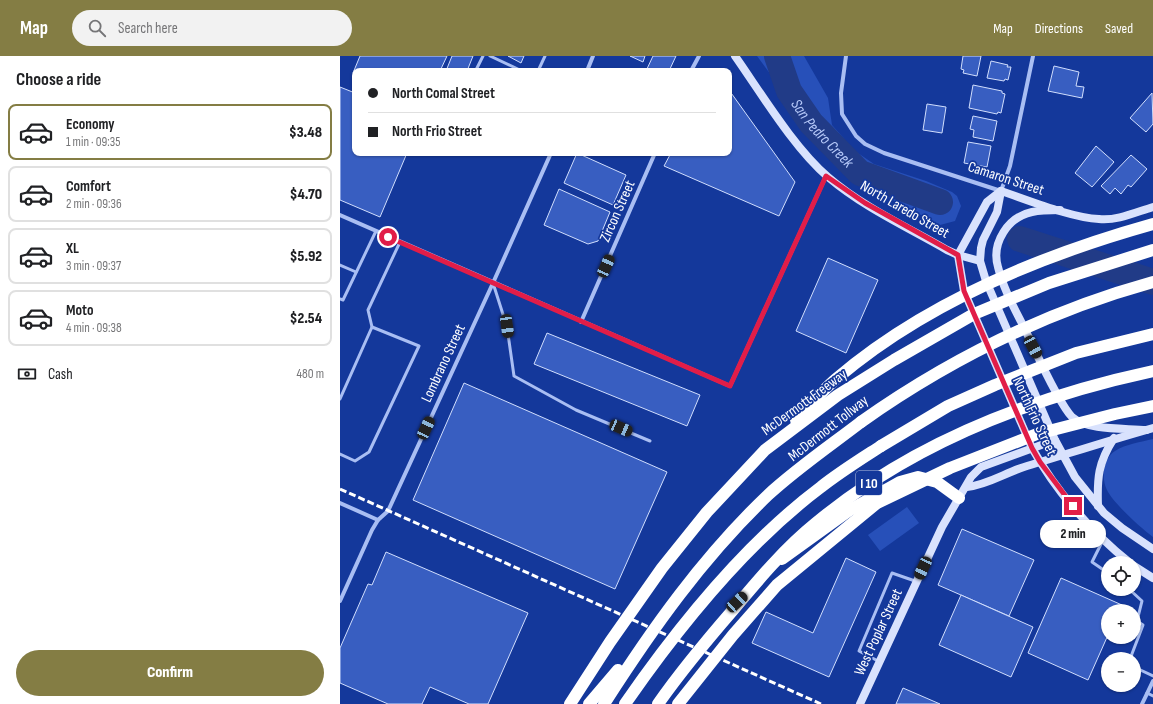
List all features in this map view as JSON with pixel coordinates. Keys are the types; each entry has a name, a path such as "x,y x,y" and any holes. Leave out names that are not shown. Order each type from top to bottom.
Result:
{"highway":[{"path":"765,450 836,379 877,347 933,313 1035,264 1078,247 1153,224"},
{"name":"McDermott Freeway","path":"570,704 618,630 662,568 707,512 765,450 838,395 894,360 974,314 1049,283 1153,250"},
{"name":"McDermott Tollway","path":"604,704 654,628 714,550 769,494 861,422 936,373 1008,336 1089,302 1153,282"},
{"path":"625,704 688,619 716,586 782,520 821,487 881,446 948,406 995,385 1076,353 1153,334"},
{"name":"I 10","path":"658,704 704,644 768,568 814,524 862,488 914,456 1003,415 1043,400 1153,371"},
{"path":"678,704 733,635 777,584 877,503 950,468 1037,434 1153,406"},
{"path":"652,704 726,612 781,560 850,510 900,482 918,477 937,482 959,498"},
{"path":"589,704 654,628"}],"main road":[{"name":"North Laredo Street","path":"735,56 792,136 826,176 865,203 958,255 980,261"},
{"name":"Camaron Street","path":"1001,191 1060,210 1100,220 1153,207"},
{"path":"958,255 987,202 1001,191"},
{"path":"980,261 983,240 997,212 1001,191"},
{"path":"1060,210 1032,212 1012,221 1005,229 998,248 997,262 1000,274 1033,347 1065,407 1072,417 1085,425 1149,429"},
{"name":"North Frio Street","path":"958,255 964,291 1032,448 1040,462 1073,506 1103,540 1122,556"},
{"name":"North Frio Street","path":"980,261 1056,440 1080,485 1098,506 1122,528 1153,549"},
{"path":"967,487 979,486 996,477 1040,462 1114,438 1149,429"},
{"path":"1098,506 1097,485 1101,459 1114,438"},
{"name":"West Poplar Street","path":"860,704 942,527 967,487 971,477 981,467 1056,440"},
{"path":"1141,570 1153,578"}],"street":[{"path":"588,68 592,56"},
{"path":"693,68 699,56"},
{"name":"Camaron Street","path":"846,56 841,109 842,114 856,136 865,144 884,153 1001,191"},
{"path":"1001,191 1010,166 1033,56"},
{"name":"Lombrano Street","path":"340,600 378,520 388,511 493,283 549,156"},
{"name":"Zircon Street","path":"581,322 654,156"},
{"path":"340,216 730,386 826,176"},
{"path":"340,503 378,520"},
{"path":"1142,704 1153,681"}],"lane":[{"path":"477,68 483,56"},
{"path":"490,56 516,68"},
{"path":"539,68 545,56"},
{"path":"340,298 343,300 376,231"},
{"path":"340,399 372,327 368,310 400,242"},
{"path":"340,265 356,272"},
{"path":"493,283 507,326 514,376 576,410 650,441"},
{"path":"340,454 355,461 369,452 419,346 372,327"},
{"path":"1101,568 1092,562 1103,540"},
{"path":"879,662 859,651 892,573 917,582"},
{"path":"1133,652 1143,625 1137,621 1142,601 1137,596"},
{"path":"1141,671 1153,676"},
{"path":"1147,693 1153,696"}],"shaded area":[{"path":"757,56 804,56 828,98 832,125 855,151 874,164 926,181 952,192 957,196 961,206 955,221 940,225 885,196 852,176 830,156"},
{"path":"1153,439 1153,537 1121,509 1110,496 1105,485 1104,469 1111,454 1115,451 1129,445"},
{"path":"907,507 919,523 880,551 868,535"}],"building":[{"path":"360,56 447,56 441,68 355,68"},
{"path":"452,56 473,56 468,68 447,68"},
{"path":"508,56 524,56 521,63"},
{"path":"630,56 645,56 643,62"},
{"path":"653,56 676,56 670,68 647,68"},
{"path":"963,56 981,56 977,76 963,73 964,70 961,69"},
{"path":"991,61 1011,67 1008,80 1005,79 1004,81 987,78"},
{"path":"1054,66 1079,72 1076,86 1084,87 1082,98 1048,91"},
{"path":"973,85 1002,91 1002,93 1005,94 1001,113 998,112 997,114 969,108"},
{"path":"340,87 352,92 352,156 406,156 380,217 340,200"},
{"path":"1152,93 1153,124 1146,132 1130,118"},
{"path":"732,94 795,182 779,216 664,166 669,156 732,156"},
{"path":"927,104 946,107 942,133 923,130"},
{"path":"973,116 997,121 993,141 973,137 974,130 970,129"},
{"path":"968,142 991,146 987,167 964,163"},
{"path":"1096,146 1114,162 1092,187 1075,173"},
{"path":"1131,155 1147,169 1131,187 1128,185 1121,194 1115,188 1110,194 1101,186"},
{"path":"576,156 584,156 626,175 613,205 564,183"},
{"path":"559,189 610,212 598,241 588,244 544,225"},
{"path":"828,258 878,280 846,353 796,331"},
{"path":"547,333 700,395 687,426 534,364"},
{"path":"464,383 667,472 615,589 413,500"},
{"path":"962,529 1034,560 1009,616 938,585"},
{"path":"386,552 528,613 488,704 469,704 430,687 422,704 388,704 340,683 340,648 368,584 372,585"},
{"path":"846,558 876,572 829,677 752,643 766,612 813,633"},
{"path":"1061,578 1120,604 1101,604 1101,644 1104,644 1088,680 1028,653"},
{"path":"961,595 1033,627 1011,677 939,645"},
{"path":"903,688 940,704 896,704"}],"waterway":[{"name":"San Pedro Creek","path":"777,56 789,91 811,123 860,173 940,202"},
{"name":"San Pedro Creek","path":"1020,239 1153,282"}],"railway":[{"path":"340,489 821,704"}],"route":[{"path":"388,237 730,386 826,176 844,190 865,203 958,255 964,291 1032,448 1040,462 1073,506"}]}
